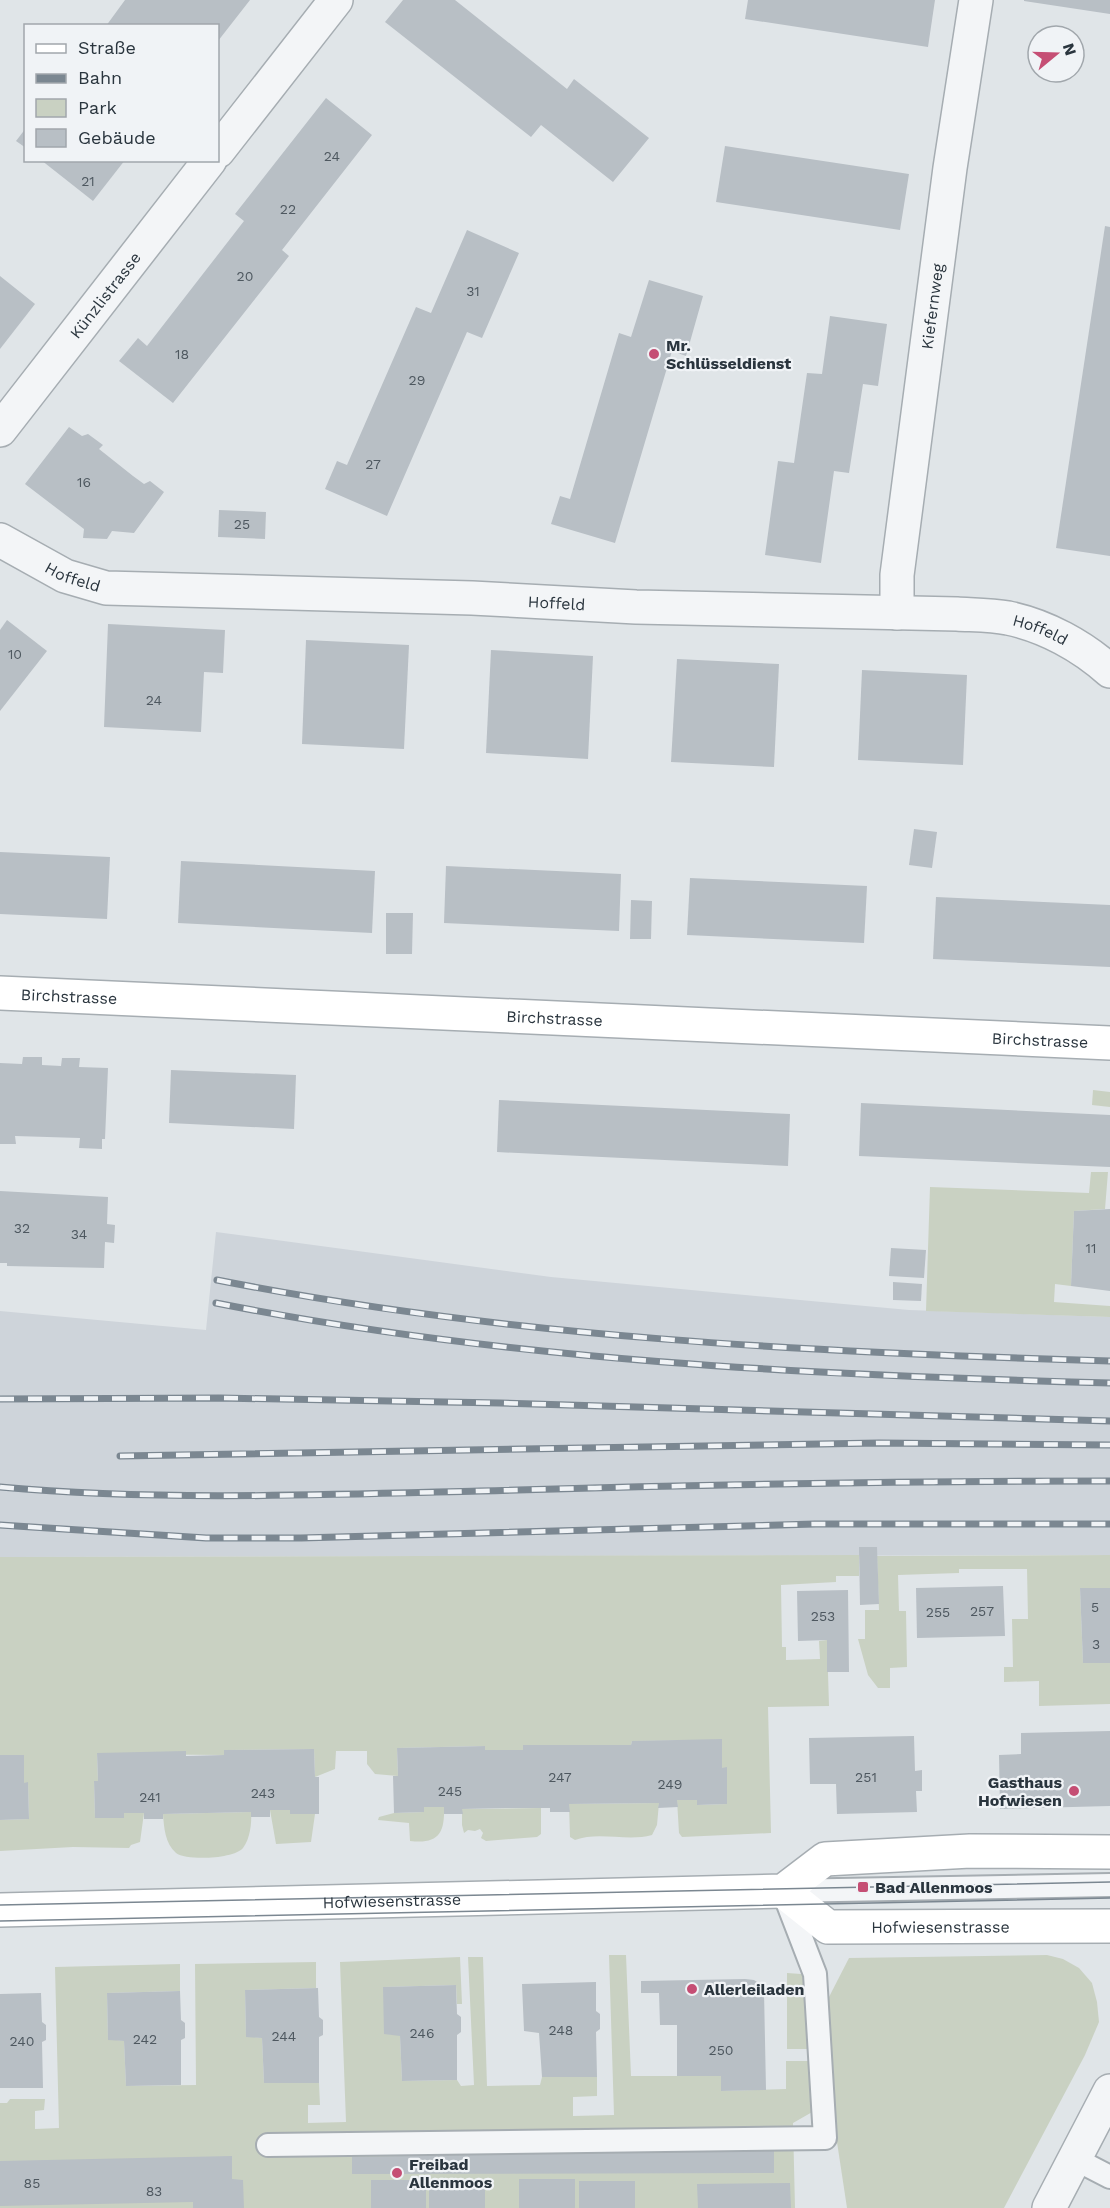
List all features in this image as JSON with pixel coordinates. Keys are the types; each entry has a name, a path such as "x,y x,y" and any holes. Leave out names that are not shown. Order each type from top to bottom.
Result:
{"street":[{"path":"219,150 336,0"},
{"name":"Kiefernweg","path":"897,613 897,575 950,168 976,0"},
{"name":"Künzlistrasse","path":"0,430 208,162"},
{"name":"Hoffeld","path":"2,545 65,576 106,588 471,598 636,607 957,614 1008,618 1050,631 1093,656 1110,672"},
{"name":"Birchstrasse","path":"0,993 1110,1043"},
{"path":"783,1891 825,1859 970,1851 1110,1852"},
{"name":"Hofwiesenstrasse","path":"0,1910 783,1891 828,1927 1110,1926"},
{"path":"1049,2208 1110,2091"}],"lane":[{"name":"Hofwiesenstrasse","path":"783,1891 1110,1885"},
{"path":"267,2145 825,2138 815,1974 783,1891"},
{"path":"1075,2159 1110,2177"}],"shaded area":[{"path":"216,1232 551,1277 909,1310 1110,1317 1110,1555 0,1557 0,1311 206,1330"}],"green space":[{"path":"1093,1090 1110,1092 1110,1107 1092,1105"},
{"path":"1091,1172 1108,1172 1105,1209 1074,1211 1071,1286 1055,1284 1054,1302 1110,1306 1110,1317 926,1311 930,1187 1089,1193"},
{"path":"859,1555 859,1576 836,1576 836,1582 781,1585 782,1647 786,1647 786,1660 820,1659 819,1641 827,1640 829,1706 768,1707 771,1833 682,1837 679,1833 677,1800 697,1800 698,1805 727,1804 727,1768 722,1768 722,1740 632,1741 631,1745 524,1745 523,1750 485,1750 484,1746 397,1748 398,1776 375,1774 367,1764 367,1751 336,1751 335,1769 315,1777 314,1749 225,1750 224,1755 97,1754 98,1781 94,1782 95,1818 124,1818 124,1813 144,1813 140,1842 129,1848 73,1847 0,1851 0,1820 29,1819 28,1783 24,1783 24,1755 0,1755 0,1557"},
{"path":"1110,1555 1110,1588 1080,1588 1083,1663 1110,1663 1110,1704 1039,1706 1039,1681 1004,1682 1004,1667 1013,1667 1012,1619 1028,1619 1027,1569 959,1569 959,1573 898,1575 899,1611 906,1611 907,1667 890,1668 890,1688 878,1688 868,1675 858,1639 865,1639 865,1610 879,1610 877,1556"},
{"path":"659,1803 657,1825 652,1835 642,1837 594,1836 575,1840 570,1837 569,1804"},
{"path":"424,1807 444,1807 441,1831 438,1836 427,1841 410,1841 409,1823 378,1820 379,1817 394,1813 424,1812"},
{"path":"541,1808 541,1834 537,1837 486,1841 481,1838 483,1833 480,1829 468,1830 464,1833 462,1809"},
{"path":"270,1810 290,1810 290,1814 315,1814 311,1842 276,1844"},
{"path":"251,1812 250,1831 243,1848 238,1852 221,1857 190,1857 176,1853 169,1845 163,1814"},
{"path":"609,1955 626,1955 631,2076 721,2076 722,2091 786,2089 786,2061 811,2061 814,2111 793,2123 795,2208 0,2208 0,2103 7,2103 10,2099 45,2099 44,2110 35,2111 35,2129 59,2128 55,1967 180,1964 180,1991 107,1993 108,2039 124,2041 126,2086 196,2085 195,1964 316,1962 316,1988 245,1990 246,2036 262,2038 264,2083 319,2083 320,2105 308,2105 308,2123 346,2122 340,1962 460,1957 462,2004 457,2004 456,1985 384,1987 400,2036 402,2081 457,2080 461,2086 474,2085 468,1957 483,1957 487,2086 540,2085 542,2077 597,2077 597,2096 573,2097 573,2116 614,2115"},
{"path":"1047,1955 1063,1959 1079,1968 1092,1983 1099,2022 1085,2055 1004,2208 847,2208 835,2129 828,2053 829,1997 849,1958"},
{"path":"787,1973 801,1974 808,1978 811,2049 787,2049"}],"building":[{"path":"125,0 250,0 219,40 219,24 107,24"},
{"path":"403,0 455,0 567,89 574,79 649,138 613,182 541,125 531,137 385,22"},
{"path":"748,0 935,0 928,47 745,19"},
{"path":"1110,0 1110,14 1024,1"},
{"path":"326,98 372,135 282,250 289,256 173,403 119,361 138,338 147,346 244,221 235,214"},
{"path":"24,131 24,147 16,141"},
{"path":"725,146 909,174 900,230 716,202"},
{"path":"44,162 123,162 93,201"},
{"path":"1105,226 1110,227 1110,556 1056,548"},
{"path":"467,230 519,253 482,338 467,332 387,516 325,489 337,461 347,465 416,307 431,313"},
{"path":"0,276 35,304 0,349"},
{"path":"649,280 703,296 686,356 672,351 615,543 551,524 560,496 570,499 619,333 631,337"},
{"path":"830,316 887,324 878,386 863,384 849,473 834,471 821,563 765,555 778,461 794,463 807,373 822,374"},
{"path":"69,427 82,436 88,434 103,445 99,449 133,476 144,484 150,481 164,492 134,533 112,531 107,539 83,538 84,529 25,484"},
{"path":"219,510 266,512 265,539 218,537"},
{"path":"7,620 47,651 0,711 0,630"},
{"path":"108,624 225,630 223,673 204,672 201,732 104,727"},
{"path":"306,640 409,645 404,749 302,744"},
{"path":"491,650 593,656 588,759 486,753"},
{"path":"677,659 779,664 774,767 671,762"},
{"path":"862,670 967,675 963,765 858,760"},
{"path":"914,829 937,832 932,868 909,865"},
{"path":"0,852 110,857 107,919 0,914"},
{"path":"181,861 375,871 372,933 178,923"},
{"path":"446,866 621,874 619,931 444,923"},
{"path":"690,878 867,886 864,943 687,935"},
{"path":"936,897 1110,905 1110,967 933,959"},
{"path":"631,900 652,901 651,939 630,939"},
{"path":"386,913 413,913 412,954 386,954"},
{"path":"23,1057 42,1057 42,1065 61,1066 62,1058 80,1058 79,1067 108,1068 105,1139 102,1139 102,1149 79,1148 80,1138 15,1136 16,1144 0,1144 0,1063 22,1064"},
{"path":"171,1070 296,1075 294,1129 169,1123"},
{"path":"499,1100 790,1114 788,1166 497,1152"},
{"path":"861,1103 1110,1115 1110,1167 859,1156"},
{"path":"0,1191 108,1197 107,1224 115,1225 114,1243 105,1242 104,1268 7,1266 7,1263 0,1263"},
{"path":"1110,1209 1110,1291 1071,1286 1074,1211"},
{"path":"891,1248 926,1250 924,1278 889,1276"},
{"path":"893,1282 922,1284 921,1301 893,1300"},
{"path":"859,1547 877,1547 879,1604 860,1605"},
{"path":"1003,1586 1005,1636 917,1638 916,1588"},
{"path":"1080,1588 1110,1588 1110,1663 1083,1663"},
{"path":"848,1590 849,1672 827,1672 827,1640 798,1641 797,1591"},
{"path":"1110,1731 1110,1806 1000,1809 999,1755 1021,1754 1021,1733"},
{"path":"914,1736 915,1771 922,1770 922,1791 916,1791 917,1812 837,1814 836,1784 810,1784 809,1738"},
{"path":"722,1739 722,1768 727,1767 727,1804 697,1805 697,1800 677,1800 678,1807 658,1808 659,1803 569,1804 570,1812 550,1812 550,1808 506,1808 462,1809 463,1814 444,1814 444,1807 424,1807 424,1812 394,1813 393,1776 398,1776 397,1748 485,1746 485,1750 523,1750 523,1745 631,1745 632,1741"},
{"path":"314,1749 315,1777 319,1777 319,1814 290,1814 290,1810 270,1810 270,1817 251,1817 251,1812 163,1814 163,1819 144,1819 144,1813 124,1813 124,1818 95,1818 94,1781 98,1781 97,1753 186,1751 186,1756 224,1755 224,1750"},
{"path":"0,1755 24,1755 24,1783 28,1782 29,1819 0,1820"},
{"path":"754,1980 764,1991 766,2090 721,2091 721,2076 677,2076 677,2025 660,2025 659,1993 641,1993 641,1981"},
{"path":"596,1982 596,2011 600,2014 600,2029 596,2032 597,2077 542,2077 539,2033 524,2031 522,1984"},
{"path":"456,1985 457,2014 461,2017 461,2032 457,2035 457,2080 402,2081 400,2036 384,2034 383,1987"},
{"path":"318,1988 319,2017 323,2020 323,2035 319,2037 319,2083 264,2083 262,2038 246,2037 245,1990"},
{"path":"180,1991 181,2020 185,2023 185,2038 181,2040 181,2085 126,2086 124,2041 108,2040 107,1993"},
{"path":"41,1993 42,2022 46,2025 46,2040 42,2042 43,2088 0,2088 0,1994"},
{"path":"774,2148 774,2173 352,2174 352,2157"},
{"path":"232,2156 232,2179 243,2180 244,2208 193,2208 193,2202 0,2206 0,2161"},
{"path":"519,2179 575,2179 575,2208 519,2208"},
{"path":"371,2180 426,2180 426,2208 371,2208"},
{"path":"429,2181 485,2181 485,2208 429,2208"},
{"path":"579,2181 635,2181 635,2208 579,2208"},
{"path":"790,2183 791,2208 698,2208 697,2184"}],"tram line":[{"path":"0,1905 1110,1882"},
{"path":"0,1921 1110,1898"}],"railway":[{"path":"217,1280 328,1300 550,1329 774,1347 1110,1361"},
{"path":"216,1303 327,1323 549,1352 773,1369 1110,1383"},
{"path":"0,1399 220,1398 500,1403 1110,1421"},
{"path":"120,1456 879,1443 1110,1445"},
{"path":"0,1487 120,1494 240,1496 795,1484 1110,1481"},
{"path":"0,1525 206,1538 301,1538 815,1524 1110,1524"}],"place":[{"name":"Mr. Schlüsseldienst","path":"654,354"},
{"name":"Gasthaus Hofwiesen","path":"1074,1791"},
{"name":"Bad Allenmoos","path":"863,1887"},
{"name":"Allerleiladen","path":"692,1989"},
{"name":"Freibad Allenmoos","path":"397,2173"}]}
